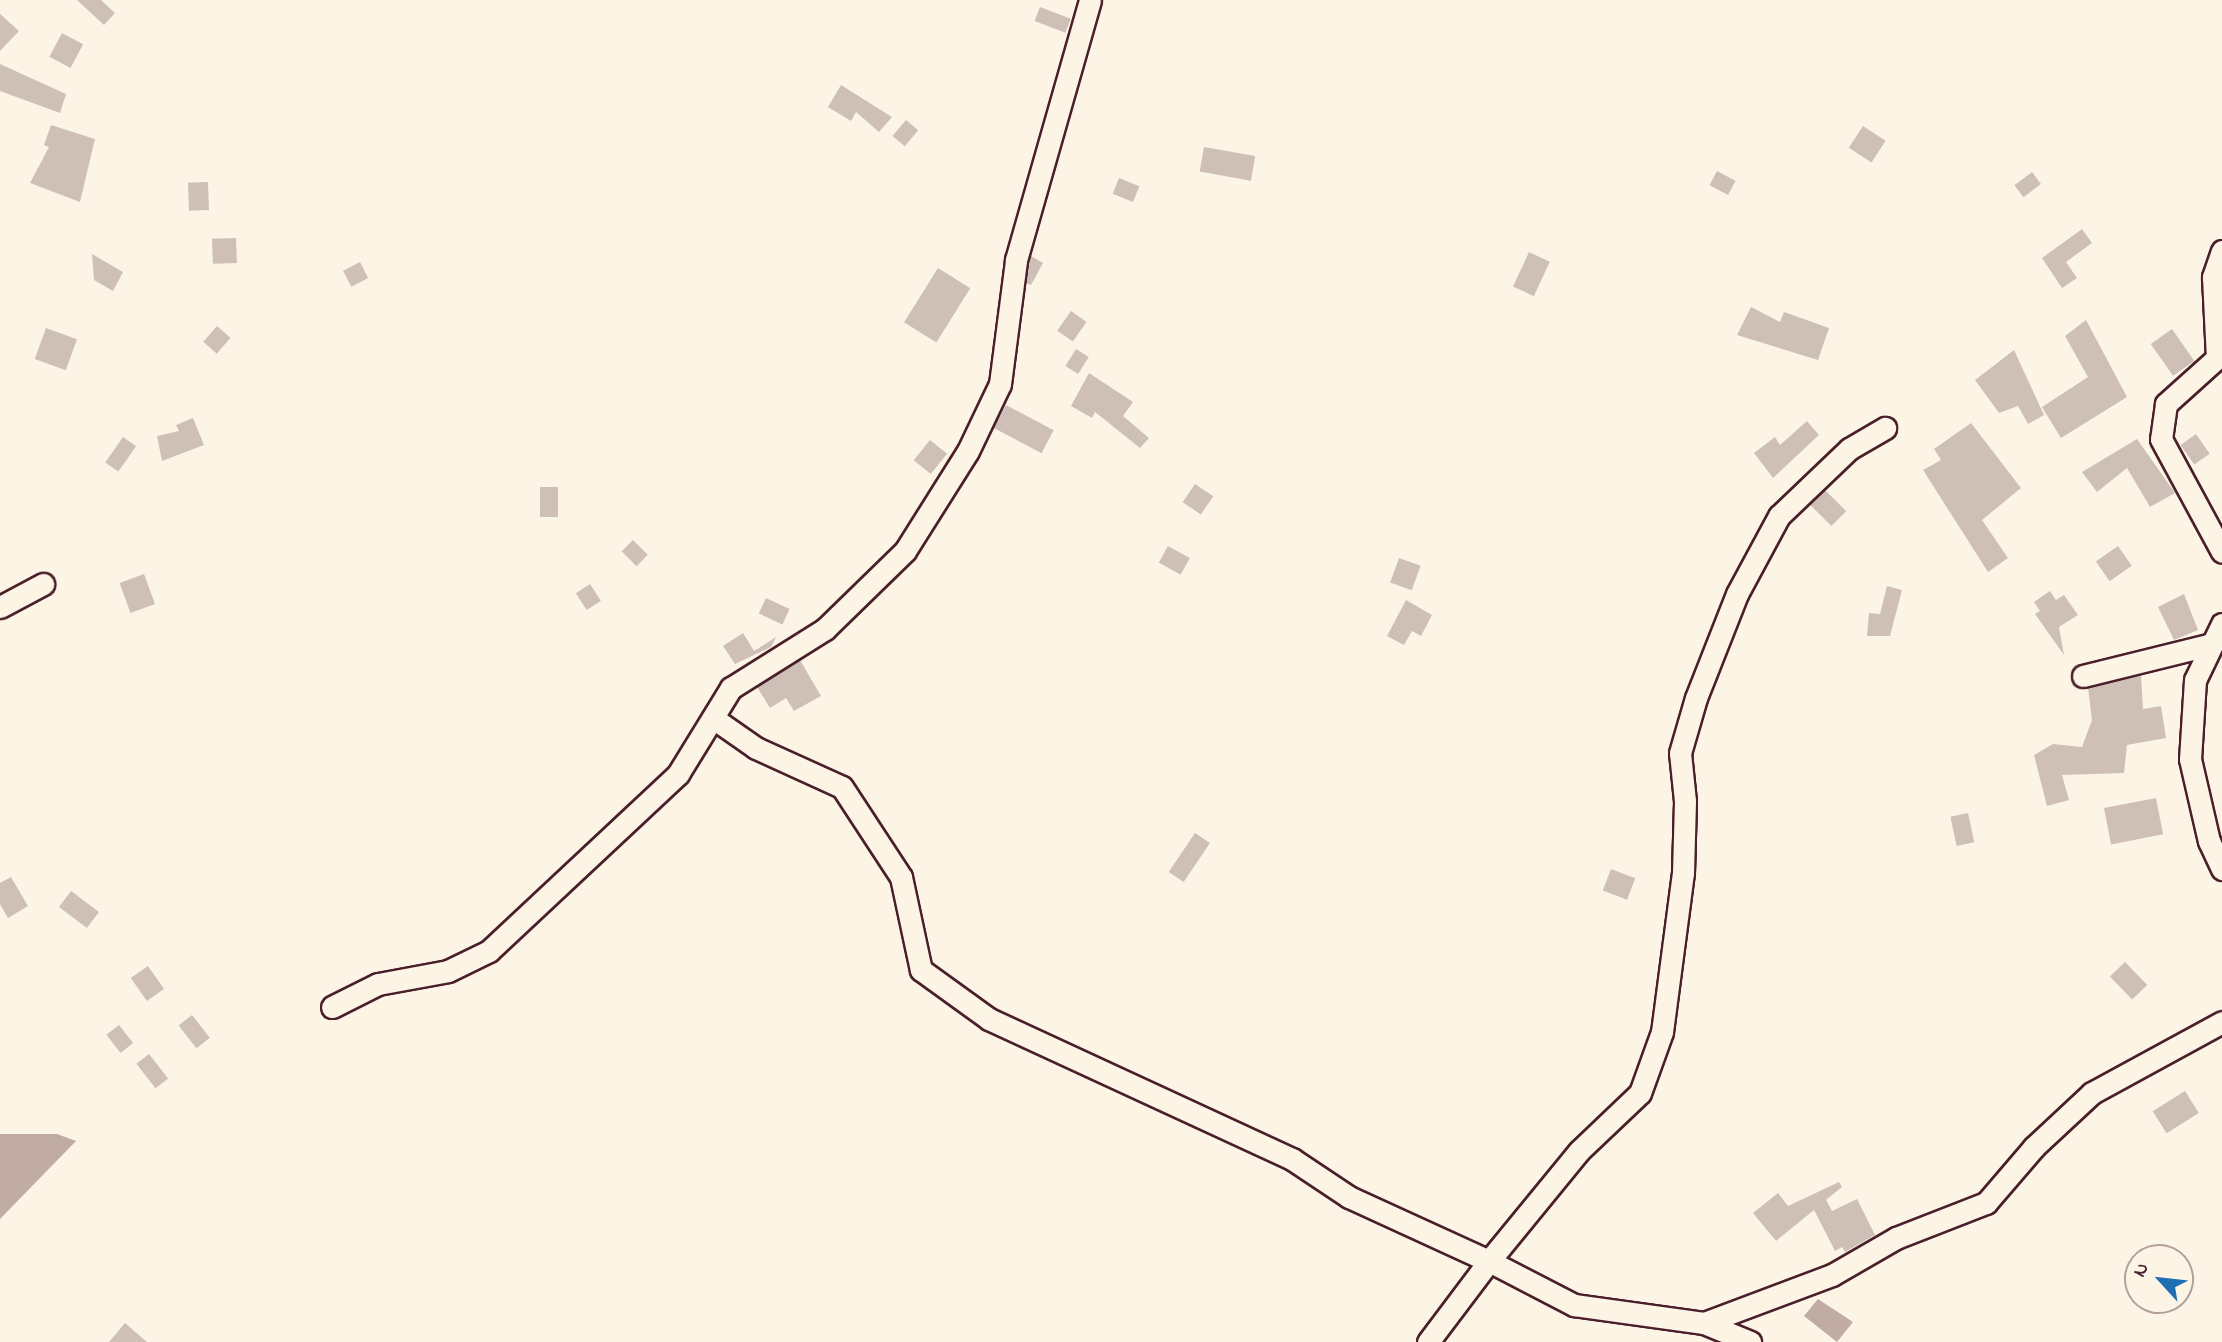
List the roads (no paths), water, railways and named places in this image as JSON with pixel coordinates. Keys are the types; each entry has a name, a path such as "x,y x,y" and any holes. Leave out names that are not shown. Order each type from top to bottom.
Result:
{"street":[{"path":"332,1007 378,984 448,971 489,951 678,774 731,688 825,629 874,587 905,551 968,451 1000,384 1016,260 1090,0"},
{"path":"2222,251 2213,277 2220,361 2166,404 2161,439 2222,552"},
{"path":"1427,1342 1579,1151 1640,1093 1662,1032 1682,873 1685,801 1680,753 1696,698 1737,594 1779,516 1849,449 1885,428"},
{"path":"0,607 43,584"},
{"path":"2222,624 2195,680 2190,759 2209,841 2222,869"},
{"path":"2083,676 2212,644"},
{"path":"713,718 756,748 842,787 901,877 921,970 989,1019 1292,1159 1349,1196 1489,1261 1574,1305 1704,1323 1750,1342"},
{"path":"1704,1323 1832,1275 1896,1238 1986,1203 2034,1147 2092,1093 2222,1022"}]}
